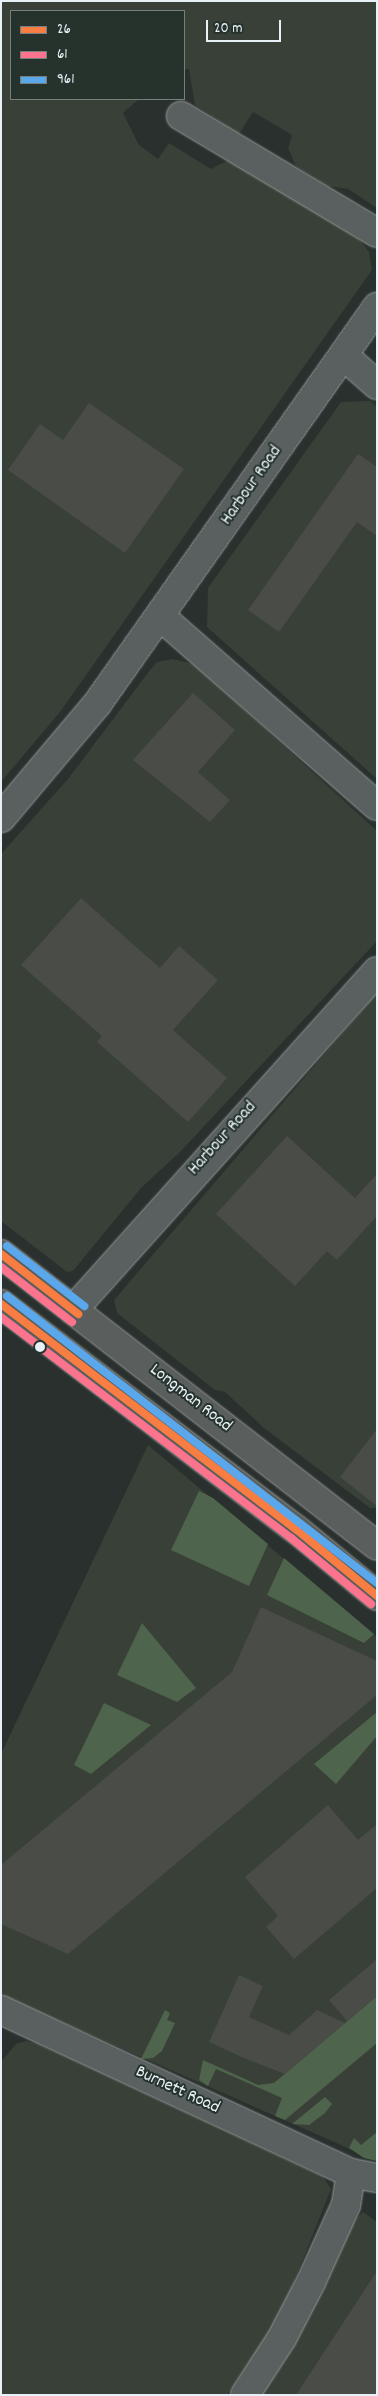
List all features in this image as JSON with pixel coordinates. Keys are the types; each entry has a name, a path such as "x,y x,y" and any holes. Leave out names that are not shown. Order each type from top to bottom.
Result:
{"highway":[{"name":"Longman Road","path":"1,1254 377,1546"},
{"path":"1,1304 297,1530 377,1596"}],"street":[{"path":"181,116 377,232"},
{"name":"Harbour Road","path":"1,818 98,704 377,307"},
{"path":"344,356 377,386"},
{"path":"160,616 377,806"},
{"name":"Harbour Road","path":"74,1310 377,971"},
{"name":"Burnett Road","path":"2,2014 364,2176 346,2205 311,2282 282,2338 245,2395"}],"shaded area":[{"path":"1,1 377,1 377,208 348,189 328,186 296,166 288,148 292,135 253,112 239,134 195,105 189,69 185,69 185,10 10,10 10,100 138,100 123,113 139,145 158,159 169,143 211,169 231,159 359,239 369,252 372,270 60,712 1,782"},
{"path":"370,401 377,407 377,779 207,627 208,588 341,402"},
{"path":"172,659 194,664 377,831 377,941 180,1152 141,1188 73,1271 67,1272 1,1221 1,854 68,779 157,662"},
{"path":"377,993 377,1508 370,1508 264,1428 225,1392 215,1390 117,1313 114,1300"},
{"path":"148,1445 377,1637 377,2161 1,1995 1,1754"},
{"path":"25,2041 37,2043 323,2177 331,2189 288,2297 266,2338 227,2395 1,2395 1,2062 16,2044"},
{"path":"363,2212 377,2222 377,2395 258,2395 349,2226"}],"green space":[{"path":"199,1491 213,1498 268,1544 249,1586 171,1550"},
{"path":"284,1558 374,1634 364,1643 267,1595"},
{"path":"142,1623 196,1688 177,1702 117,1675"},
{"path":"104,1703 151,1725 91,1774 74,1765"},
{"path":"377,1712 377,1736 336,1784 314,1764"},
{"path":"377,1996 377,2043 285,2120 275,2116 282,2098 216,2069 208,2086 199,2080 203,2060 258,2085 274,2083"},
{"path":"165,2010 170,2013 167,2020 175,2023 162,2051 153,2058 141,2059"},
{"path":"325,2097 332,2104 325,2113 309,2125 292,2124"},
{"path":"377,2132 377,2161 364,2158 349,2148 354,2138 361,2145"}],"building":[{"path":"89,403 184,469 125,553 8,470 40,424 63,440"},
{"path":"358,454 377,467 377,536 357,522 279,632 248,610"},
{"path":"193,693 235,730 198,772 230,800 210,822 133,760"},
{"path":"81,898 160,968 179,946 218,980 173,1030 227,1078 188,1122 97,1042 102,1036 21,965"},
{"path":"287,1136 355,1198 377,1174 377,1216 337,1260 327,1251 295,1286 216,1214"},
{"path":"377,1429 377,1506 340,1477"},
{"path":"261,1607 377,1661 377,1695 68,1954 1,1924 1,1865 232,1672"},
{"path":"328,1805 358,1840 377,1824 377,1888 294,1959 266,1927 278,1916 245,1877"},
{"path":"377,1959 377,1996 347,2021 329,2000"},
{"path":"239,1975 263,1986 249,2017 289,2035 317,2010 345,2023 285,2074 244,2058 209,2042"},
{"path":"377,2271 377,2395 296,2395"}],"transit line":[{"name":"961","path":"7,1246 84,1306"},
{"name":"26","path":"1,1254 78,1314"},
{"name":"61","path":"1,1267 72,1322"},
{"name":"961","path":"7,1296 377,1583"},
{"name":"26","path":"1,1304 297,1530 377,1596"},
{"name":"61","path":"1,1317 291,1538 371,1604"}]}
